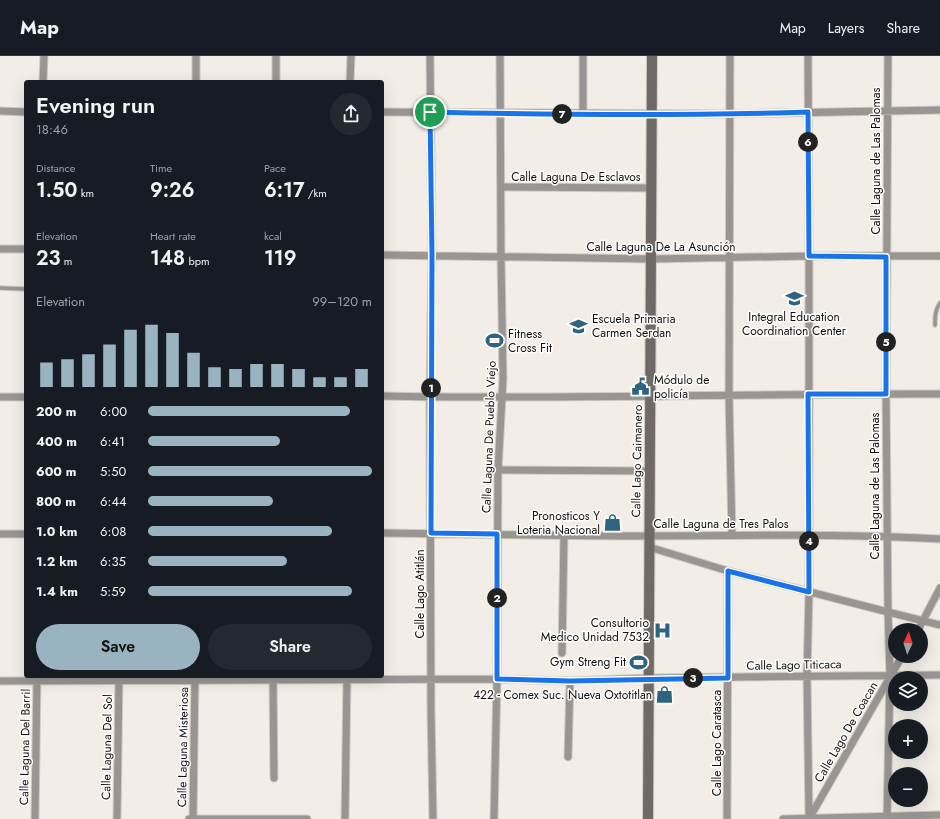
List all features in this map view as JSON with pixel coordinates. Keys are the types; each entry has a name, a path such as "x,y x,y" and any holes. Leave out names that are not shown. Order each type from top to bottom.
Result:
{"street":[{"path":"44,56 44,80"},
{"path":"196,56 196,80"},
{"path":"276,56 276,80"},
{"path":"350,56 350,80"},
{"name":"Calle Lago Atitlán","path":"430,56 432,255 430,397 431,680 433,819"},
{"name":"Calle Laguna De Pueblo Viejo","path":"494,819 497,679 498,470 504,379 500,257 500,56"},
{"path":"582,56 583,114"},
{"name":"Calle Lago Caimanero","path":"648,819 652,56"},
{"path":"730,56 729,396 732,535"},
{"path":"808,56 809,592 807,676 809,819"},
{"name":"Calle Laguna de Las Palomas","path":"888,56 886,394 890,671"},
{"path":"384,112 729,114 940,110"},
{"path":"0,111 24,112"},
{"name":"Calle Laguna De Esclavos","path":"501,187 651,188"},
{"path":"0,249 24,250"},
{"name":"Calle Laguna De La Asunción","path":"384,255 651,259 809,256 940,256"},
{"path":"384,396 729,396 808,394 940,394"},
{"path":"0,396 24,397"},
{"path":"498,470 650,471"},
{"name":"Calle Laguna de Tres Palos","path":"384,533 649,536 809,535 887,536 940,539"},
{"path":"0,534 24,534"},
{"path":"562,653 564,535"},
{"path":"649,547 728,571 940,624"},
{"name":"Calle Lago Caratasca","path":"727,819 728,571"},
{"path":"924,621 940,588"},
{"name":"Calle Lago Titicaca","path":"0,682 37,678 347,678 570,681 648,678 888,675"},
{"name":"Calle Lago Titicaca","path":"928,675 940,675"},
{"name":"Calle Laguna Del Barril","path":"35,819 37,678"},
{"name":"Calle Laguna Del Sol","path":"118,819 119,678"},
{"name":"Calle Laguna Misteriosa","path":"193,819 195,678"},
{"path":"273,678 274,778"},
{"path":"345,819 347,678"},
{"name":"Calle Lago De Coacan","path":"809,819 888,679"},
{"path":"568,757 570,681"},
{"name":"Calle Laguna de Las Palomas","path":"888,817 889,711"},
{"path":"783,819 940,815"},
{"path":"188,819 307,819"}],"lane":[{"path":"0,288 24,289"},
{"path":"935,325 937,307 940,304"}],"place":[{"name":"Integral Education Coordination Center","path":"794,298"},
{"name":"Escuela Primaria Carmen Serdan","path":"579,326"},
{"name":"Fitness Cross Fit","path":"495,341"},
{"name":"Módulo de policía","path":"641,387"},
{"name":"Pronosticos Y Loteria Nacional","path":"613,523"},
{"name":"Consultorio Medico Unidad 7532","path":"662,630"},
{"name":"Gym Streng Fit","path":"639,662"},
{"name":"422 - Comex Suc. Nueva Oxtotitlan","path":"665,695"}],"route":[{"path":"430,112 542,114 729,114 808,112 809,256 886,257 886,394 808,394 809,592 728,571 728,678 648,678 570,681 497,679 497,534 431,533 430,397 432,255 430,112"}]}
